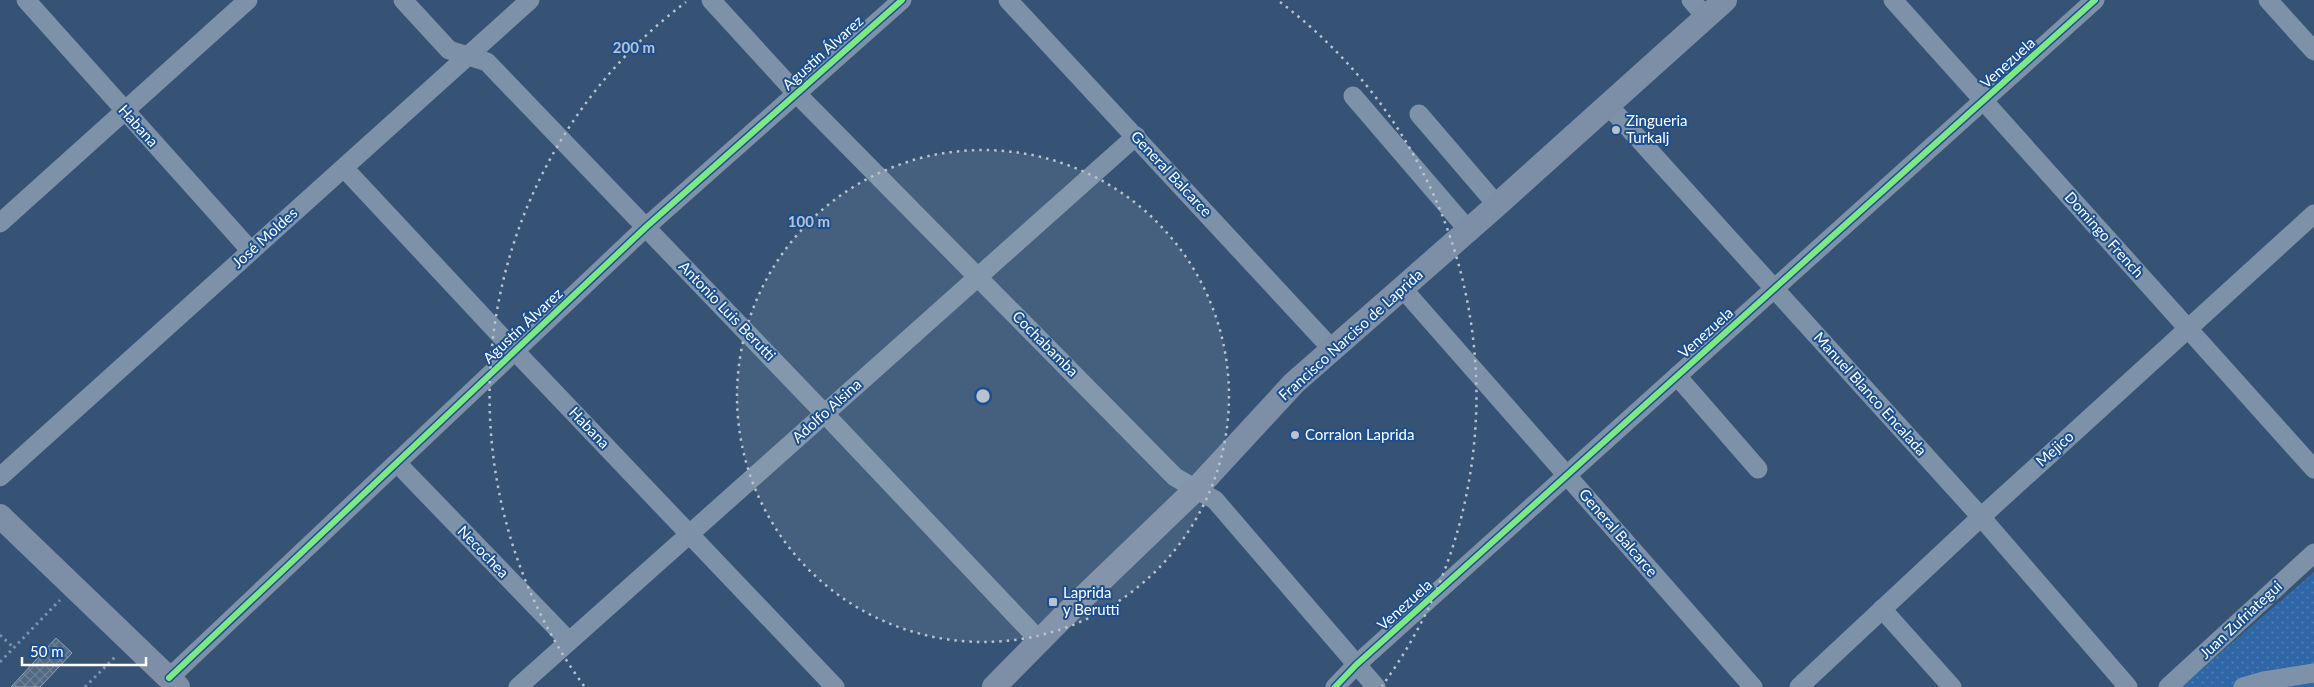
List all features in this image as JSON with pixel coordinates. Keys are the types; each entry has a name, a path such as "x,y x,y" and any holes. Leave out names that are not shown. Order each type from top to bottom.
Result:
{"main road":[{"name":"Francisco Narciso de Laprida","path":"999,685 1039,640 1196,488 1294,384 1608,105 1699,8 1725,0"},
{"path":"0,516 173,683"}],"street":[{"name":"Habana","path":"26,0 251,251"},
{"path":"0,223 248,0"},
{"name":"Antonio Luis Berutti","path":"403,0 449,50 487,62 1039,640"},
{"name":"José Moldes","path":"0,477 530,0"},
{"name":"Cochabamba","path":"711,0 797,94 1175,477 1215,500 1376,687"},
{"name":"Agustín Álvarez","path":"173,683 396,463 646,227 902,0"},
{"name":"General Balcarce","path":"1008,0 1136,136 1332,350"},
{"name":"Domingo French","path":"1893,0 2314,469"},
{"name":"Venezuela","path":"1335,687 1356,665 2095,0"},
{"path":"2268,0 2314,51"},
{"path":"1353,96 1469,230"},
{"name":"Manuel Blanco Encalada","path":"1608,105 1981,517 2128,687"},
{"path":"1419,114 1497,205"},
{"name":"Adolfo Alsina","path":"518,687 1136,136"},
{"name":"Habana","path":"344,168 515,351 835,687"},
{"name":"Mejico","path":"1800,687 1981,517 2314,214"},
{"name":"General Balcarce","path":"1403,289 1753,687"},
{"path":"1677,376 1758,469"},
{"name":"Necochea","path":"396,463 569,641"},
{"name":"Juan Zufriategui","path":"2168,687 2314,553"},
{"path":"1882,609 1952,687"},
{"path":"2243,687 2264,681 2314,673"}],"path":[{"path":"0,662 73,586"},
{"path":"0,635 14,648"},
{"path":"85,687 130,642"}],"shaded area":[{"path":"2314,572 2314,687 2181,687"}],"building":[{"path":"56,638 72,653 40,687 11,687"}],"cycle path":[{"path":"169,678 646,227 902,0"},
{"path":"1335,687 1356,665 2095,0"}],"place":[{"name":"Zingueria Turkalj","path":"1616,130"},
{"name":"Corralon Laprida","path":"1295,435"},
{"name":"Laprida y Berutti","path":"1053,602"}]}
